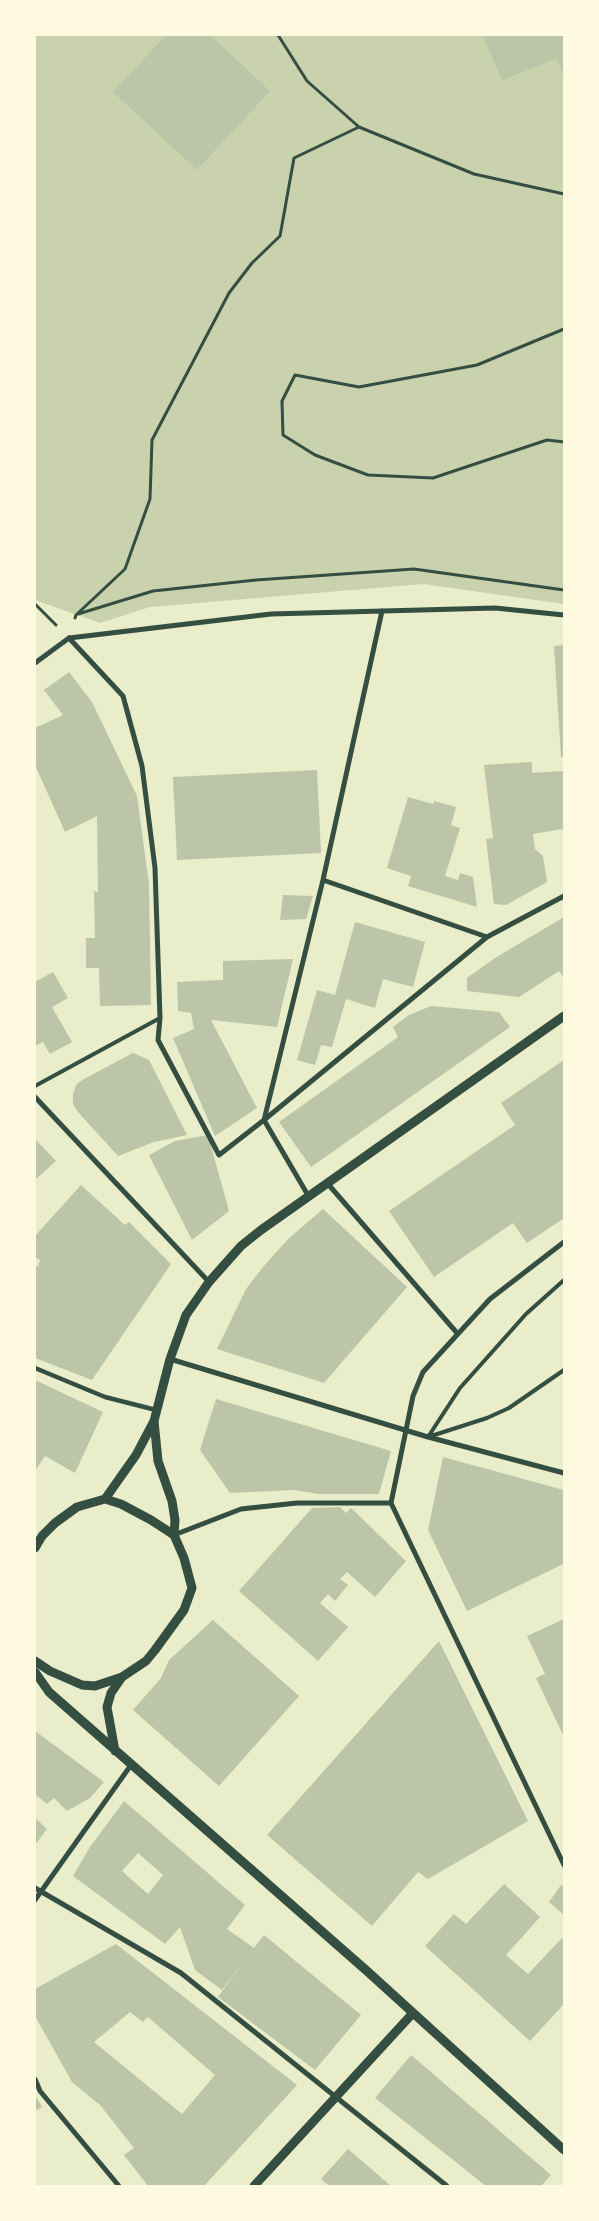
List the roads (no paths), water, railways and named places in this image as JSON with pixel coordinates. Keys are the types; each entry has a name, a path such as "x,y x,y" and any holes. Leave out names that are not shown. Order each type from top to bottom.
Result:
{"street":[{"path":"35,663 69,638 271,614 496,608 564,616"},
{"path":"309,1197 264,1120 322,880 382,611"},
{"path":"69,638 123,696 142,766 155,868 160,1018 158,1040 219,1155 487,937 564,896"},
{"path":"322,880 487,937"},
{"path":"35,1661 63,1677 82,1685 95,1686 122,1677 146,1661 184,1610 192,1588 184,1558 174,1536 175,1520 172,1501 158,1461 154,1421 170,1359 186,1316 209,1282 240,1246 564,1017"},
{"path":"35,1098 209,1282"},
{"path":"328,1184 457,1333"},
{"path":"564,1242 490,1300 457,1333 423,1372 413,1396 391,1503 564,1865"},
{"path":"170,1359 428,1437 564,1473"},
{"path":"35,1368 105,1397 156,1410"},
{"path":"35,1548 42,1536 55,1523 77,1507 105,1499 136,1455 154,1421"},
{"path":"105,1499 144,1516 174,1536"},
{"path":"174,1536 241,1509 297,1504 391,1503"},
{"path":"35,1672 49,1692 413,2012 564,2150"},
{"path":"115,1751 107,1707 111,1693 122,1677"},
{"path":"35,1900 131,1765"},
{"path":"35,1888 181,1974 446,2186"},
{"path":"254,2186 413,2012"},
{"path":"35,2079 40,2091 119,2186"}],"lane":[{"path":"35,1086 160,1018"},
{"path":"428,1437 460,1388 526,1314 564,1280"},
{"path":"428,1437 487,1418 509,1408 564,1370"}]}
